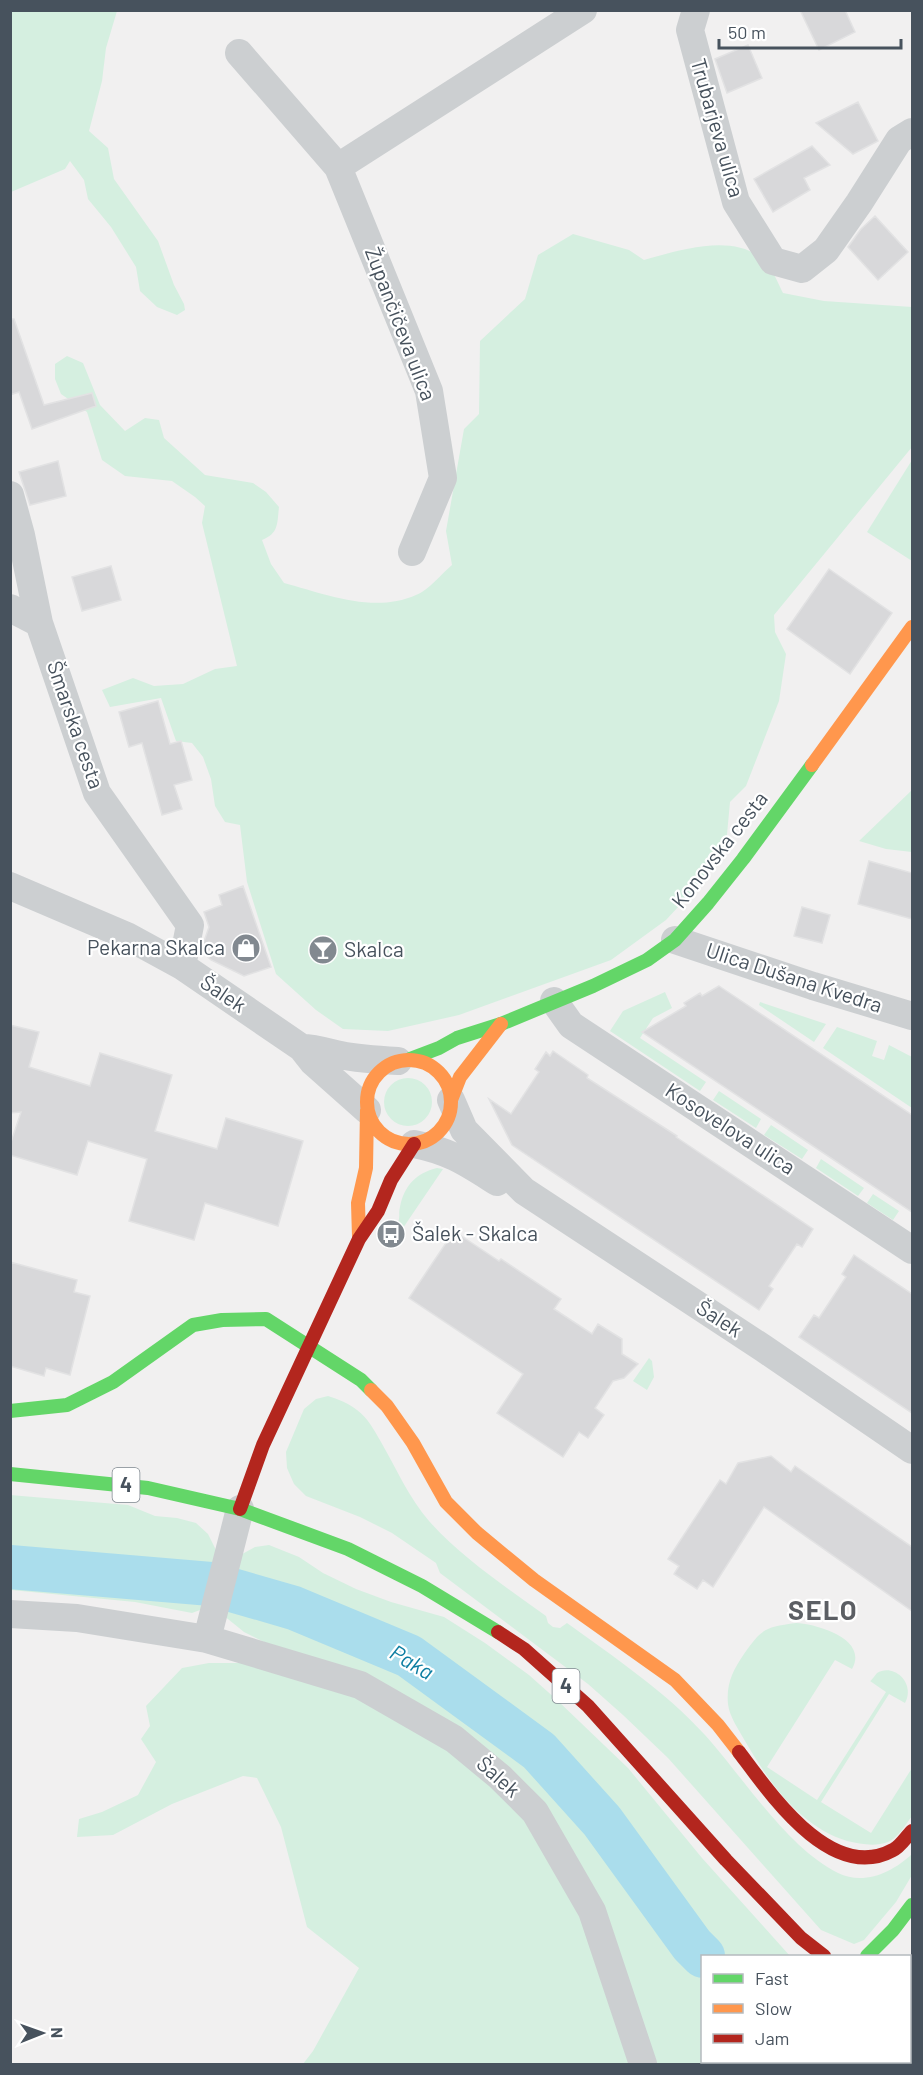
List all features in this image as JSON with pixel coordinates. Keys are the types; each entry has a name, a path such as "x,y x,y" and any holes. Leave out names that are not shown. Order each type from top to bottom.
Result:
{"street":[{"path":"338,166 583,10"},
{"name":"Trubarjeva ulica","path":"693,20 736,202 773,261 802,269 826,250 899,140 912,132"},
{"name":"Župančičeva ulica","path":"238,53 338,166 429,391 443,478 412,552"},
{"name":"Šmarska cesta","path":"10,495 39,623 97,793 190,925 182,966"},
{"path":"10,608 39,623"},
{"name":"Konovska cesta","path":"404,1060 439,1048 457,1038 501,1024 624,972 647,960 675,939 708,903 743,859 912,627"},
{"name":"Šalek","path":"10,886 127,936 182,966 302,1048 313,1062 367,1110"},
{"name":"Ulica Dušana Kvedra","path":"675,939 813,986 912,1016"},
{"name":"Kosovelova ulica","path":"554,1001 572,1025 912,1250"},
{"path":"207,1639 240,1509 263,1445 359,1239 378,1211 391,1180 414,1144 426,1141 445,1125 460,1077 501,1024"},
{"path":"302,1048 319,1048 368,1059 423,1062 434,1068 449,1088 464,1130 524,1191"},
{"path":"359,1239 358,1203 366,1168 368,1091 377,1074 386,1066 404,1060"},
{"path":"367,1110 371,1122 384,1136 401,1144 414,1144 444,1151 504,1186 524,1191"},
{"name":"Šalek","path":"524,1191 763,1348 912,1450"},
{"path":"10,1411 67,1405 112,1382 193,1325 222,1320 266,1319 361,1380 387,1406 413,1443 446,1502 477,1533 534,1580 675,1680 718,1725 778,1803 802,1827 826,1845 848,1856 874,1857 894,1850 912,1831"},
{"name":"4","path":"10,1474 148,1488 240,1509 348,1549 422,1586 477,1618 524,1649 588,1706 726,1860 801,1938 823,1955"},
{"name":"Šalek","path":"10,1614 77,1618 207,1639 360,1685 454,1739 500,1777 535,1812 592,1911 643,2064"},
{"path":"868,1955 893,1930 912,1905"}],"green space":[{"path":"11,10 117,11 106,48 102,81 89,131 108,148 114,179 158,241 174,285 184,304 185,310 177,315 157,307 140,291 136,267 111,227 88,199 84,180 70,161 65,169 11,192"},
{"path":"573,234 629,250 644,260 711,246 744,249 758,256 770,268 783,293 824,301 912,307 912,447 774,615 775,632 786,654 779,701 746,786 730,802 726,845 692,892 666,920 611,960 459,1015 388,1031 343,1029 316,1010 276,974 247,882 240,825 225,822 215,806 211,779 203,757 192,743 176,741 161,698 110,707 102,690 133,678 154,686 183,684 215,669 237,666 202,523 205,506 172,481 125,476 102,460 87,412 61,394 55,379 55,364 67,356 83,363 100,405 125,431 145,418 159,420 164,438 205,475 253,483 266,492 279,507 274,531 262,540 271,564 284,583 350,600 383,603 400,600 426,589 452,565 446,531 464,429 479,414 480,341 525,299 538,255"},
{"path":"912,460 912,561 867,532"},
{"path":"912,790 912,852 886,849 859,841"},
{"path":"665,992 672,1008 653,1018 640,1038 706,1082 700,1091 610,1031 623,1011"},
{"path":"760,1002 826,1024 814,1042 759,1005"},
{"path":"837,1027 877,1041 872,1056 884,1060 889,1045 912,1057 912,1108 823,1048"},
{"path":"403,1078 413,1078 428,1088 432,1102 431,1111 422,1122 413,1126 403,1126 388,1116 384,1107 384,1097 394,1082"},
{"path":"719,1091 761,1119 756,1128 713,1100"},
{"path":"771,1125 808,1150 802,1159 764,1135"},
{"path":"821,1159 864,1188 858,1196 816,1168"},
{"path":"437,1168 443,1169 403,1228 397,1225 399,1210 408,1187 423,1173"},
{"path":"873,1194 899,1211 893,1220 867,1203"},
{"path":"649,1358 652,1361 654,1377 647,1390 633,1381"},
{"path":"328,1396 350,1405 368,1420 415,1503 442,1535 485,1572 546,1616 548,1623 553,1627 560,1628 567,1623 673,1704 705,1735 784,1829 819,1862 838,1873 858,1878 887,1871 912,1854 912,1875 896,1902 864,1940 854,1944 821,1930 668,1758 588,1684 440,1573 436,1563 392,1533 360,1517 306,1496 294,1484 287,1468 286,1452 304,1409 316,1399"},
{"path":"10,1495 128,1505 155,1516 196,1523 208,1534 218,1554 217,1574 133,1563 11,1553"},
{"path":"269,1545 299,1557 323,1573 356,1589 444,1617 529,1675 628,1768 702,1858 789,1955 716,1955 592,1797 537,1738 465,1685 395,1640 304,1598 230,1577 235,1558 255,1547"},
{"path":"10,1576 131,1583 211,1596 208,1607 192,1613 135,1602 11,1590"},
{"path":"224,1601 294,1616 329,1630 409,1667 530,1754 574,1799 589,1818 583,1828 642,1903 686,1951 686,1965 701,1978 701,2063 759,2064 650,2064 538,1805 276,1648 244,1632 223,1615"},
{"path":"796,1623 816,1626 838,1635 853,1649 855,1658 852,1669 835,1660 767,1767 817,1800 886,1692 870,1681 877,1673 883,1671 890,1671 901,1676 908,1688 905,1703 889,1694 821,1802 871,1833 912,1768 912,1816 898,1835 888,1842 873,1845 847,1841 814,1825 800,1814 764,1772 732,1718 728,1704 729,1684 744,1654 766,1630"},
{"path":"209,1663 250,1663 333,1686 398,1717 501,1787 563,1870 637,2064 303,2064 313,2051 359,1968 307,1927 281,1827 257,1778 243,1776 172,1804 113,1835 77,1837 79,1819 102,1812 138,1795 156,1762 141,1739 150,1726 146,1706 182,1668"},
{"path":"912,2060 912,2064 823,2063 911,2063"}],"building":[{"path":"800,10 845,10 855,32 819,50"},
{"path":"748,45 762,78 727,93 715,59"},
{"path":"858,102 878,141 853,154 816,123"},
{"path":"812,146 830,165 804,178 810,190 773,212 754,179"},
{"path":"875,216 908,252 878,280 848,247 861,229"},
{"path":"10,319 14,319 44,405 92,393 96,406 32,429 19,392 10,395"},
{"path":"58,461 66,496 30,505 19,472"},
{"path":"111,566 121,600 82,611 72,577"},
{"path":"829,569 892,613 850,674 787,629"},
{"path":"158,701 170,744 181,741 192,780 174,785 182,809 162,815 142,743 129,747 119,712"},
{"path":"869,861 912,873 912,919 858,904"},
{"path":"243,886 271,967 244,976 211,960 206,955 203,944 209,927 204,912 222,905 219,895"},
{"path":"802,907 830,915 822,943 794,936"},
{"path":"719,986 912,1115 912,1212 642,1032 686,1006 684,1003 700,993 702,996"},
{"path":"10,1025 39,1032 29,1067 90,1086 100,1053 172,1075 155,1131 217,1149 226,1118 303,1141 278,1226 205,1203 194,1240 129,1221 147,1159 88,1141 77,1175 10,1155 10,1145 21,1112 10,1113"},
{"path":"553,1051 588,1075 587,1078 813,1229 802,1247 797,1244 769,1286 773,1289 759,1310 512,1145 489,1099 511,1114 539,1072 535,1069 546,1052 550,1056"},
{"path":"454,1231 561,1299 554,1309 592,1334 598,1324 622,1339 622,1354 638,1364 624,1378 613,1381 595,1408 604,1415 588,1438 579,1432 563,1457 497,1413 523,1374 409,1298"},
{"path":"854,1255 912,1294 912,1413 799,1337 814,1315 819,1318 846,1277 842,1274"},
{"path":"10,1262 77,1280 74,1292 90,1296 70,1375 46,1368 44,1376 10,1366"},
{"path":"771,1456 791,1472 795,1466 912,1547 912,1611 764,1507 713,1587 703,1580 697,1589 674,1574 679,1566 668,1559 720,1480 726,1484 738,1463"}],"waterway":[{"name":"Paka","path":"10,1567 211,1584 294,1608 409,1656 539,1751 602,1821 692,1945 702,1955"}],"traffic: fast":[{"path":"410,1059 457,1038 501,1024 593,986 647,960 675,940 743,859 812,765"},
{"path":"10,1411 67,1405 113,1382 193,1325 222,1320 266,1319 361,1380 371,1390"},
{"path":"10,1474 148,1488 240,1509 348,1549 422,1586 498,1632"},
{"path":"868,1955 893,1930 912,1905"}],"traffic: slow":[{"path":"812,765 912,627"},
{"path":"451,1100 460,1077 501,1024"},
{"path":"409,1060 425,1063 439,1072 448,1086 451,1102 448,1118 439,1132 425,1141 409,1144 393,1141 379,1132 370,1118 367,1102 370,1086 379,1072 393,1063 409,1060"},
{"path":"359,1237 358,1203 366,1168 367,1110"},
{"path":"371,1390 387,1406 413,1443 446,1502 477,1533 534,1580 675,1680 718,1725 739,1752"}],"traffic: jam":[{"path":"240,1509 263,1445 359,1239 378,1211 391,1180 414,1144"},
{"path":"498,1632 524,1649 588,1706 726,1860 801,1938 823,1955"},
{"path":"739,1752 785,1810 825,1845 847,1855 870,1857 893,1850 912,1831"}],"place":[{"name":"Pekarna Skalca","path":"246,948"},
{"name":"Skalca","path":"323,950"},
{"name":"Šalek - Skalca","path":"391,1234"}],"district":[{"name":"SELO","path":"823,1611"}]}
